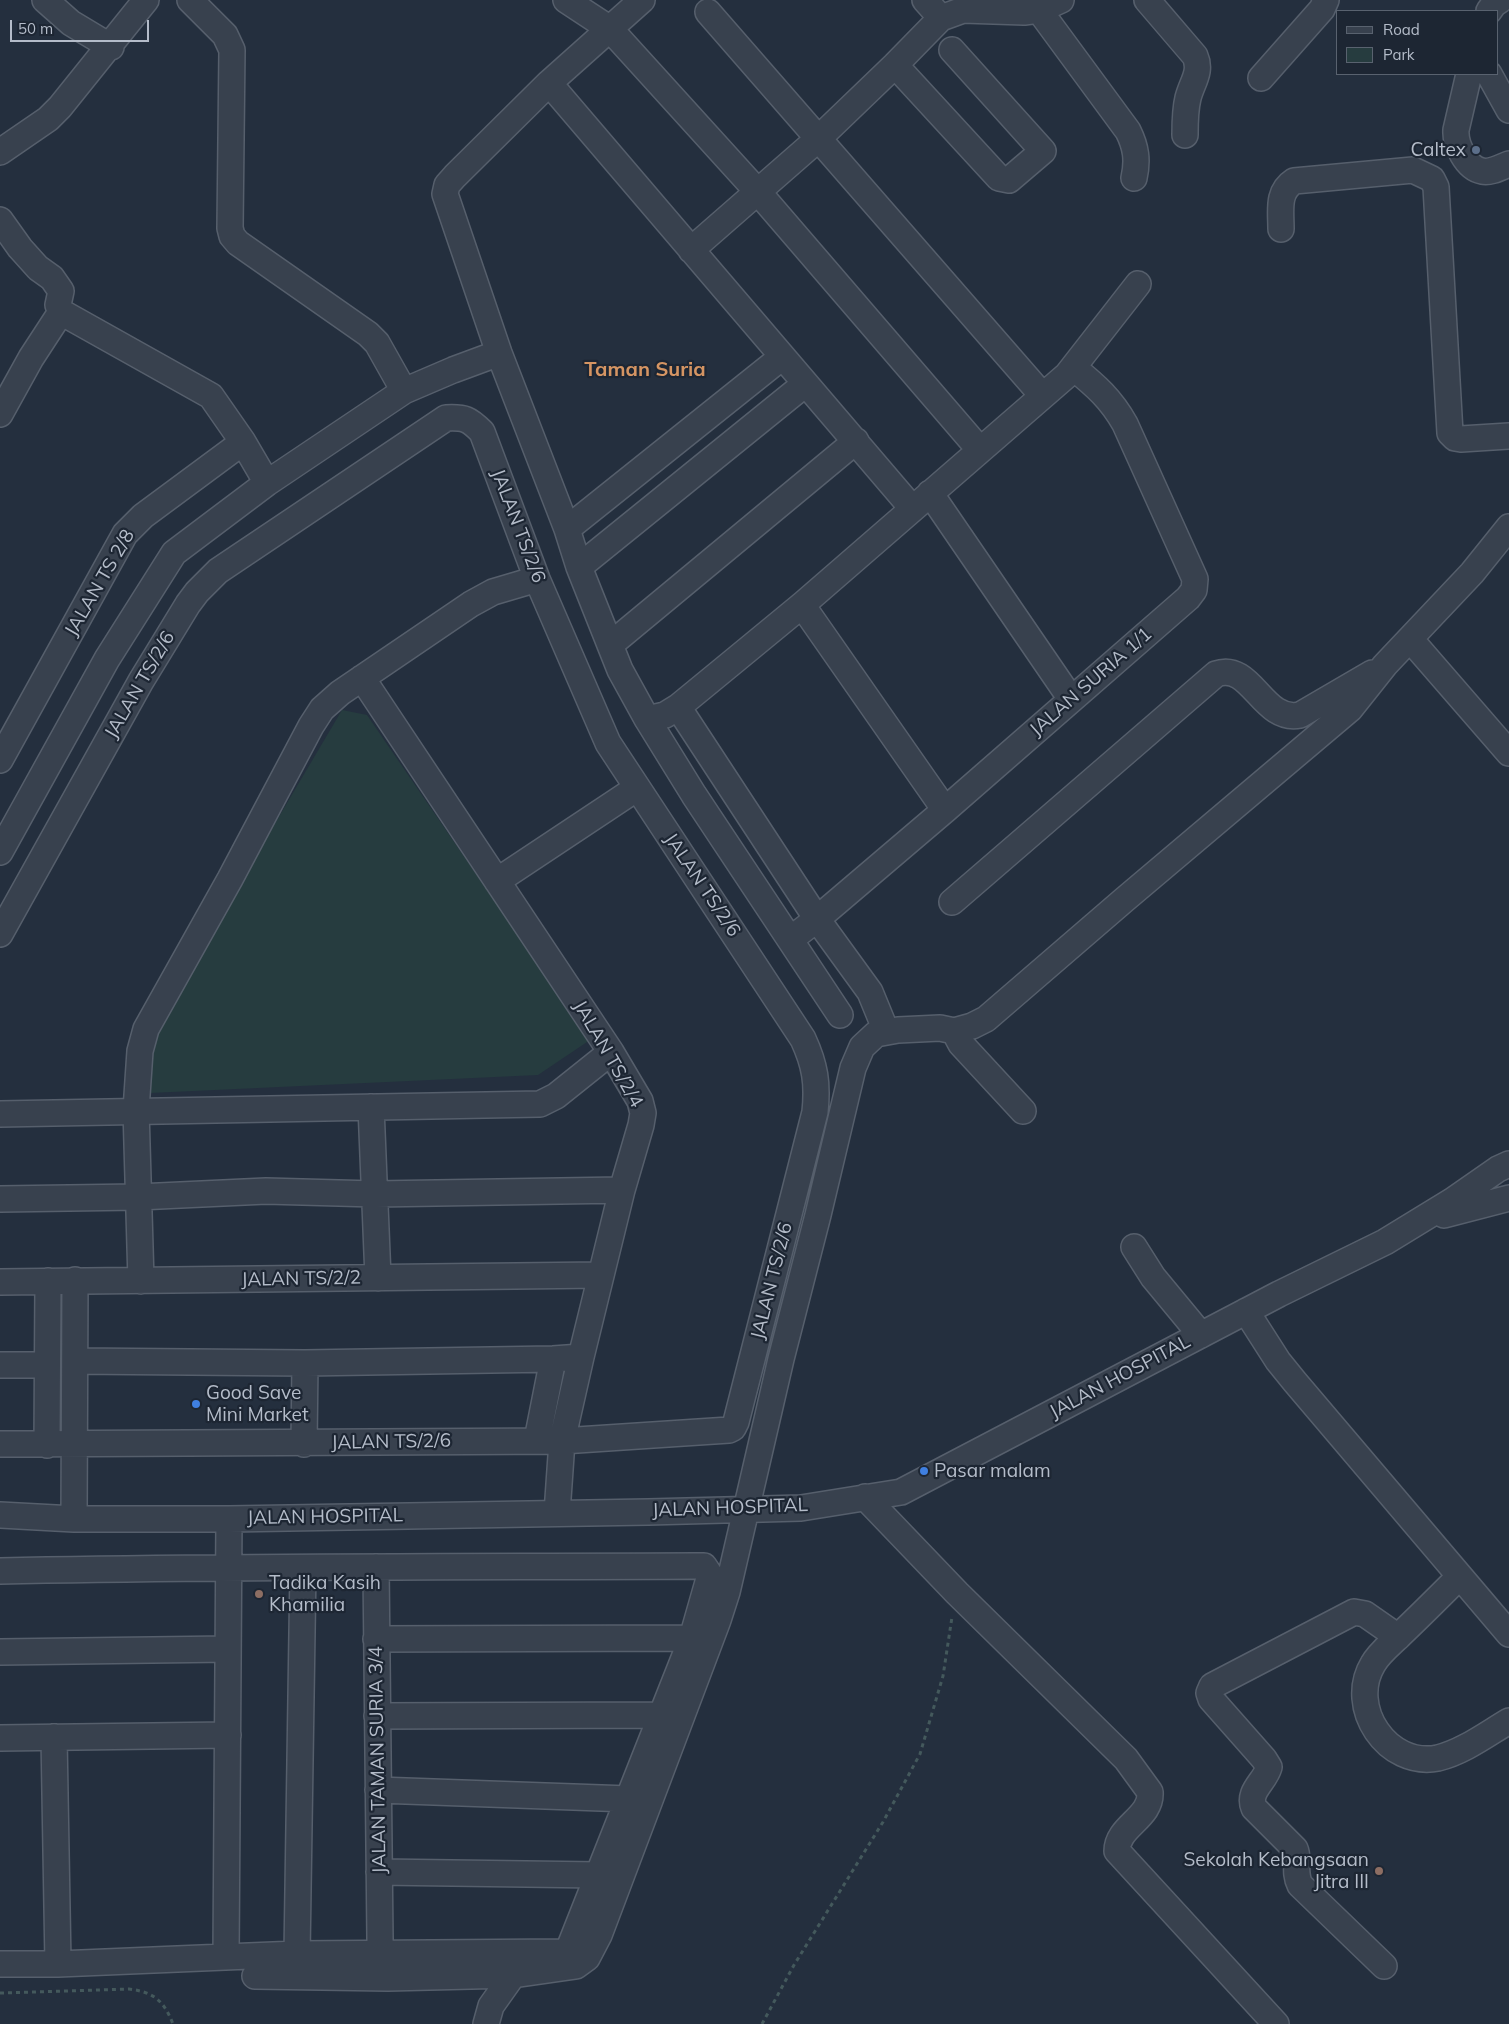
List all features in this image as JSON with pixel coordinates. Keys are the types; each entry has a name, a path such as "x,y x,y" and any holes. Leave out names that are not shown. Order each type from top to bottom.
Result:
{"street":[{"path":"45,0 71,23 111,46"},
{"path":"0,152 48,119 111,46 146,0"},
{"path":"190,0 225,35 232,50 230,228 232,236 238,243 368,334 377,343 404,392"},
{"path":"566,0 610,29 758,192 980,450"},
{"path":"642,0 550,83 455,176 447,185 445,194 499,353 610,645 647,719 694,795 840,1015"},
{"path":"1147,0 1195,56 1198,64 1198,74 1188,97 1185,135"},
{"path":"1261,78 1322,9 1326,0"},
{"path":"1490,10 1500,0"},
{"path":"691,250 818,139 895,65 933,9 1024,12 1050,5 1134,142 1137,159 1134,178"},
{"path":"708,12 1042,395"},
{"path":"895,65 999,178 1009,180 1042,154 1043,151 952,50"},
{"path":"1469,75 1456,130 1458,148 1473,166 1482,171 1494,170 1509,164"},
{"path":"1490,75 1509,110"},
{"path":"550,83 805,384 856,441 921,500 1071,699"},
{"path":"1281,229 1281,196 1286,186 1294,181 1413,170 1432,179 1436,187 1450,433 1455,438 1461,439 1509,436"},
{"path":"0,220 38,268 52,278 61,291 58,305 61,312 211,396 243,442 267,483"},
{"path":"647,719 664,716 678,707 802,605 1074,368 1138,284"},
{"path":"0,414 31,358 61,312"},
{"path":"0,852 95,681 174,553 267,483 404,392 453,370 499,353"},
{"path":"567,529 782,357"},
{"name":"JALAN SURIA 1/1","path":"790,939 817,919 945,810 1188,598 1194,590 1195,580 1117,411 1098,387 1074,368"},
{"path":"579,567 805,384"},
{"name":"JALAN TS/2/6","path":"0,934 141,682 197,592 218,571 446,418 461,417 472,422 482,432 537,579 602,728 637,788 698,876 803,1039 812,1060 817,1094 815,1112 733,1428 729,1430 562,1441 304,1444 0,1444"},
{"path":"610,645 856,441"},
{"name":"JALAN TS 2/8","path":"0,760 126,534 143,516 243,442"},
{"path":"256,1976 388,1978 513,1975 576,1966 587,1958 599,1935 718,1620 857,1055 867,1041 876,1034 886,1031 940,1028 954,1031 972,1026 986,1019 1350,709 1385,665 1472,573 1509,527"},
{"path":"141,1280 136,1110 140,1051 146,1030 235,870 311,726 330,700 471,604 493,592 537,579"},
{"path":"802,605 945,810"},
{"path":"1410,639 1509,753"},
{"path":"952,902 1216,674 1228,672 1242,678 1277,713 1293,717 1300,716 1385,665"},
{"name":"JALAN TS/2/4","path":"362,678 611,1052 640,1101 643,1113 601,1275 562,1441 557,1513"},
{"path":"678,707 817,919 870,992 886,1031"},
{"path":"497,880 637,788"},
{"path":"954,1031 961,1044 1023,1111"},
{"path":"0,1114 540,1104 556,1096 611,1052"},
{"path":"371,1107 378,1278"},
{"name":"JALAN HOSPITAL","path":"0,1515 74,1518 229,1519 801,1508 894,1494 906,1490 1201,1334 1385,1242 1422,1220 1498,1169 1509,1164"},
{"path":"0,1199 138,1197 266,1191 375,1194 622,1190"},
{"name":"JALAN HOSPITAL","path":"1422,1220 1509,1198"},
{"path":"1134,1247 1153,1278 1201,1334"},
{"name":"JALAN TS/2/2","path":"0,1282 601,1275"},
{"path":"74,1518 75,1280"},
{"path":"48,1281 48,1445"},
{"path":"1246,1311 1278,1361 1295,1382 1509,1634"},
{"path":"75,1362 305,1363 581,1357"},
{"path":"536,1440 553,1359"},
{"path":"304,1444 305,1363"},
{"path":"0,1365 47,1365"},
{"path":"865,1497 957,1593 1126,1759 1150,1792 1150,1797 1146,1808 1120,1836 1117,1842 1117,1851 1276,2024"},
{"path":"226,1956 229,1519"},
{"path":"0,1571 229,1566 303,1568 704,1566 710,1575 692,1638 599,1875 570,1946 565,1952 376,1952 368,1954 226,1956 58,1964 0,1964"},
{"name":"JALAN TAMAN SURIA 3/4","path":"376,1567 380,1947 376,1952"},
{"path":"297,1954 303,1568"},
{"path":"1459,1577 1372,1664 1365,1686 1366,1710 1375,1731 1392,1748 1413,1757 1436,1758 1458,1750 1509,1721"},
{"path":"1384,1966 1300,1885 1295,1867 1298,1854 1296,1848 1254,1808 1251,1801 1254,1791 1266,1776 1269,1767 1211,1699 1209,1693 1212,1686 1354,1612 1365,1614 1398,1637"},
{"path":"376,1639 692,1638"},
{"path":"0,1652 228,1649"},
{"path":"377,1716 662,1715"},
{"path":"0,1738 228,1735"},
{"path":"54,1738 58,1964"},
{"path":"378,1790 629,1799"},
{"path":"379,1872 599,1875"},
{"path":"486,2024 491,2006 513,1975"}],"path":[{"path":"762,2024 794,1965 883,1822 920,1754 943,1676 957,1593"},
{"path":"0,1993 84,1990 141,1991 163,2004 173,2024"}],"green space":[{"path":"342,710 367,715 590,1040 538,1075 150,1093 151,1033"}],"place":[{"name":"Caltex","path":"1476,150"},
{"name":"Good Save Mini Market","path":"196,1404"},
{"name":"Pasar malam","path":"924,1471"},
{"name":"Tadika Kasih Khamilia","path":"259,1594"},
{"name":"Sekolah Kebangsaan Jitra III","path":"1379,1871"}],"district":[{"name":"Taman Suria","path":"645,370"}]}
